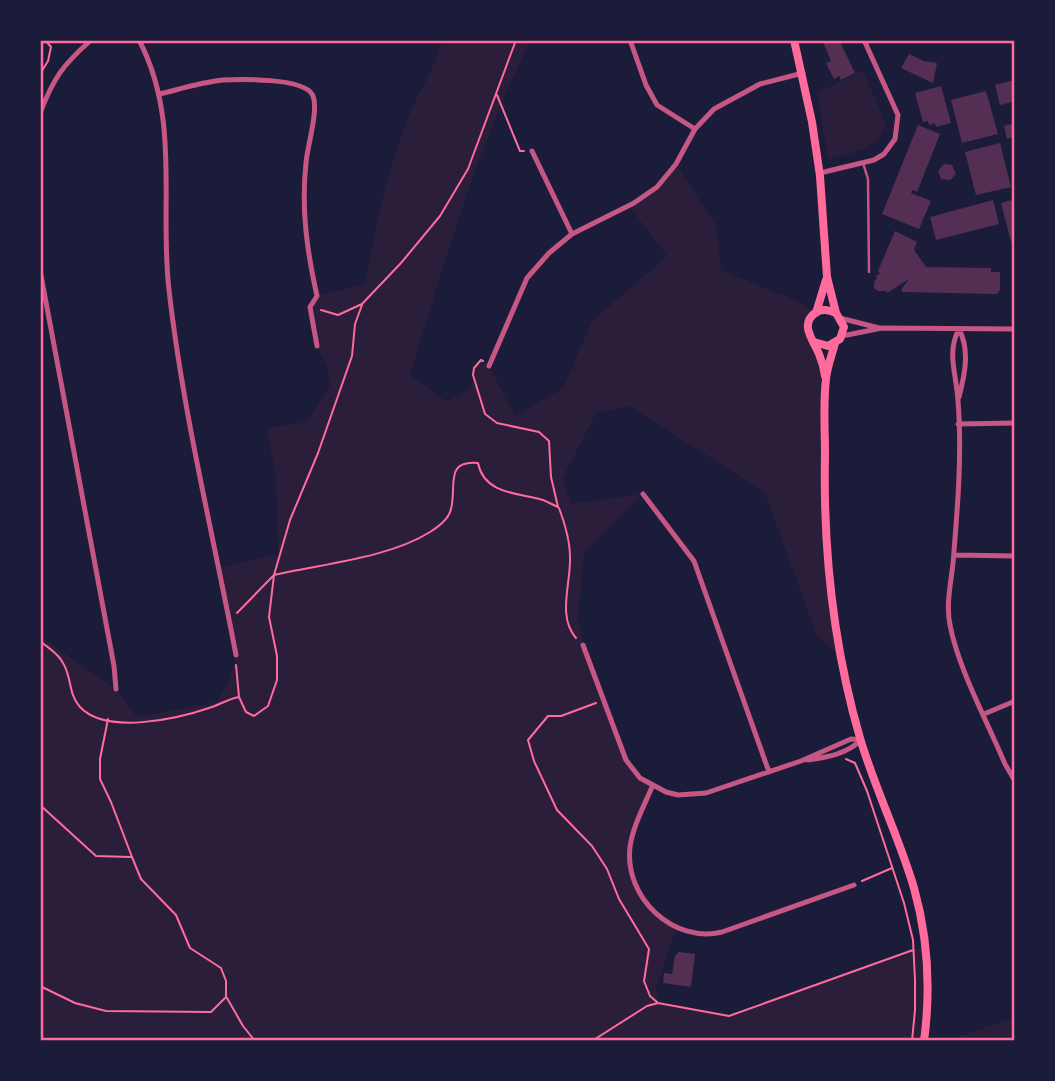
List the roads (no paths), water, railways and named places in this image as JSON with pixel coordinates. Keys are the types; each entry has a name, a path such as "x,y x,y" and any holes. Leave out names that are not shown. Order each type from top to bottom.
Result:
{"main road":[{"path":"794,40 803,73 820,173 827,277 838,316 844,327 842,336 835,343 824,346 814,342"},
{"path":"826,379 821,359 807,329 809,320 816,313 827,277"},
{"path":"816,313 826,310 838,316"},
{"path":"835,343 826,379 824,479 829,584 839,655 861,740 918,904 927,968 928,998 924,1041"}],"street":[{"path":"40,113 51,83 60,69 91,40"},
{"path":"139,40 160,94 166,146 166,264 169,289 194,439 236,655"},
{"path":"631,40 646,85 657,105 695,129"},
{"path":"820,173 874,160 890,148 898,130 898,115 864,40"},
{"path":"489,366 527,278 549,253 572,234 634,203 657,187 676,164 695,129 726,100 760,84 803,73"},
{"path":"160,94 221,80 257,80 297,85 312,94 314,106 306,162 304,229 317,296 310,307 317,346"},
{"path":"533,150 572,234"},
{"path":"40,270 114,666 116,689"},
{"path":"838,316 882,328"},
{"path":"842,336 882,328 1015,329"},
{"path":"959,329 952,341 953,374 958,400 958,506 949,594 949,623 958,653 1005,764 1015,781"},
{"path":"958,400 965,373 965,341 959,329"},
{"path":"958,424 1015,423"},
{"path":"643,494 694,561 769,772"},
{"path":"954,555 1015,556"},
{"path":"583,645 626,760 640,778 652,787 678,795 694,795 801,761 851,739 861,740"},
{"path":"984,714 1015,701"},
{"path":"801,761 843,752 853,748 861,740"},
{"path":"652,787 635,827 630,863 638,887 651,908 681,931 700,935 722,932 854,885"}],"lane":[{"path":"863,163 868,179 869,272"}]}
